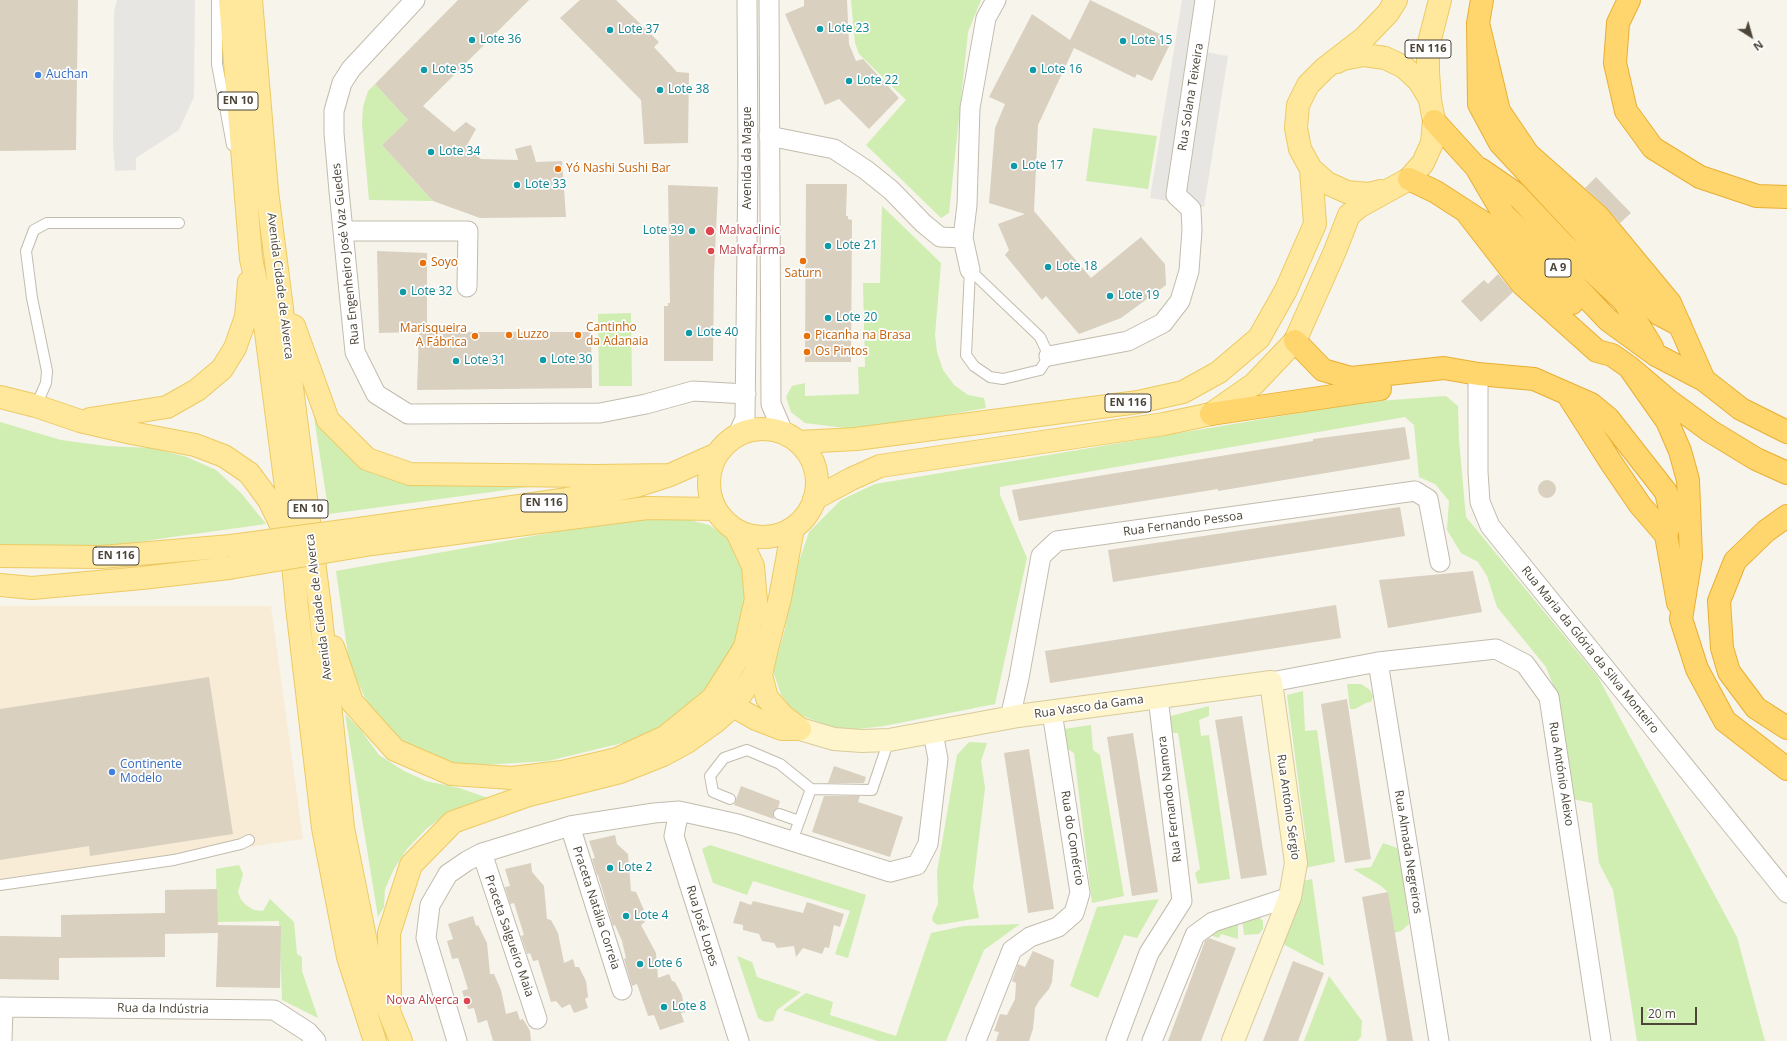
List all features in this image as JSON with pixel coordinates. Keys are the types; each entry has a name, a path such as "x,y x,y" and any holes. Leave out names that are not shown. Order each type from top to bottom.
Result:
{"highway":[{"path":"1482,0 1478,23 1499,111 1528,154 1598,216 1670,303 1704,380"},
{"path":"1629,0 1618,23 1615,63 1626,112 1653,148 1700,177 1756,196 1787,197"},
{"name":"A 9","path":"1434,121 1476,167 1515,193 1564,245 1624,300 1656,355 1704,380 1741,409 1787,432"},
{"path":"1409,179 1436,192 1504,236 1607,338 1621,361 1667,421 1680,451 1688,480 1691,557 1681,619"},
{"path":"1295,341 1323,370 1351,378 1444,368 1478,374 1534,379 1591,404 1608,418 1666,492 1672,518 1666,535 1681,619 1697,669 1725,721 1787,770"},
{"path":"1621,361 1669,401 1710,431 1756,459 1787,473"},
{"path":"1211,414 1478,374"},
{"path":"1787,516 1766,531 1735,561 1719,601 1722,648 1729,672 1756,708 1787,728"}],"main road":[{"name":"Avenida Cidade de Alverca","path":"230,0 251,259 264,317 286,487 296,607 323,828 348,957 375,1041"},
{"name":"Avenida Cidade de Alverca","path":"250,0 267,191 281,291 320,608 343,828 371,967 391,1013 401,1041"},
{"path":"1324,69 1343,59 1364,56 1385,58 1404,67 1419,82 1430,100 1434,121 1432,143 1423,163 1409,179 1390,190 1368,194 1347,192 1327,183 1311,169 1300,149 1296,128 1298,105 1308,85 1324,69 1364,38 1388,13 1396,0"},
{"name":"EN 116","path":"1430,100 1428,47 1440,0"},
{"name":"EN 116","path":"791,437 856,439 1138,402 1183,392 1219,372 1259,338 1286,290 1315,224 1311,169"},
{"name":"EN 116","path":"814,499 851,479 880,466 1164,424 1211,414 1254,384 1295,341 1335,251 1349,215 1360,206 1390,190"},
{"path":"80,421 167,407 197,390 222,369 235,348 246,318 251,259"},
{"path":"281,291 328,420 367,459 410,474 596,476 670,475"},
{"path":"0,398 36,406 80,421 132,434 195,445 224,456 249,473 269,500 281,525 296,607"},
{"path":"768,428 791,437 809,454 815,468 817,484 814,499 806,515 793,528 779,534 764,537 750,536 736,530 724,521 715,508 710,495 708,481 710,467 717,454 726,443 738,434 753,429 768,428"},
{"name":"EN 116","path":"0,585 32,588 229,568 369,536 636,486 670,475 717,454"},
{"name":"EN 116","path":"0,556 102,557 369,536 647,508 715,508"},
{"path":"793,528 780,598 761,675 767,698 783,716 800,729"},
{"path":"733,706 733,689 754,649 758,625 753,566 736,530"},
{"path":"320,608 352,702 395,750 451,774 512,778 562,772 616,759 665,737 713,698 745,647 756,599"},
{"path":"391,1013 389,933 411,865 453,822 529,795 620,772 663,755 687,742 715,722 733,706 754,675 767,648"},
{"name":"Rua Vasco da Gama","path":"800,729 834,739 862,741 889,740 1010,718 1271,682"},
{"name":"Rua António Sérgio","path":"1233,1041 1290,897 1296,863 1271,682"},
{"path":"733,706 756,719 782,729 800,729"}],"street":[{"name":"Rua Engenheiro José Vaz Guedes","path":"415,0 351,69 342,82 334,111 334,133 355,352 376,394 408,414 600,413 646,404 693,391 746,394"},
{"name":"Avenida da Mague","path":"738,434 745,419 746,394 748,159 747,0"},
{"name":"Avenida da Mague","path":"769,0 771,404 791,437"},
{"path":"970,270 963,238 967,205 971,100 986,18 996,0"},
{"name":"Rua Solana Teixeira","path":"1049,356 1128,341 1163,323 1180,301 1189,271 1192,230 1191,209 1176,194 1205,0"},
{"path":"769,136 834,149 866,170 891,190 923,223 940,237 963,238"},
{"path":"343,231 468,231 467,287"},
{"name":"Rua Maria da Glória da Silva Monteiro","path":"1478,374 1478,472 1480,502 1490,526 1787,893"},
{"name":"Rua Fernando Pessoa","path":"1010,718 1019,678 1041,556 1057,541 1415,491 1428,499 1440,562"},
{"name":"Rua António Aleixo","path":"1378,662 1496,649 1526,664 1549,698 1602,1041"},
{"name":"Rua Vasco da Gama","path":"1271,682 1378,662"},
{"name":"Rua Almada Negreiros","path":"1378,662 1439,1041"},
{"name":"Rua Fernando Namora","path":"1116,1041 1149,953 1182,901 1158,697"},
{"name":"Rua do Comércio","path":"976,1041 1012,950 1030,937 1058,927 1074,913 1080,894 1052,712"},
{"path":"457,1041 426,938 430,905 448,874 467,861 482,854 570,826 654,813 680,811 738,824 890,872 917,865 928,844 936,779 938,759 933,733"},
{"name":"Rua José Lopes","path":"680,811 674,836 739,1041"},
{"name":"Praceta Natália Correia","path":"570,826 622,990"},
{"name":"Praceta Salgueiro Maia","path":"482,854 537,1019"},
{"path":"1152,1041 1195,935 1213,922 1290,897"},
{"path":"1,1007 2,1041"},
{"name":"Rua da Indústria","path":"1,1007 274,1010 308,1032 316,1041"}],"lane":[{"path":"217,0 217,64 233,150 246,201"},
{"path":"36,406 46,383 47,371 32,298 26,251 34,230 47,222 179,223"},
{"path":"970,270 1040,337 1049,356 1040,370 1003,379 990,377 974,366 966,355 970,270"},
{"path":"730,799 713,792 710,776 724,758 747,750 780,764 811,789 872,790 889,740"},
{"path":"792,841 811,789"},
{"path":"779,814 800,821"},
{"path":"0,885 174,860 241,844 248,840"}],"shaded area":[{"path":"117,0 195,0 194,97 179,130 136,158 136,170 115,171 113,142 114,11"},
{"path":"1182,0 1214,0 1205,52 1228,56 1204,207 1150,198"},
{"path":"0,606 271,606 303,839 0,883"}],"green space":[{"path":"851,0 981,0 968,32 949,213 941,218 866,145 906,100 859,54 855,43"},
{"path":"375,84 408,120 382,145 433,201 369,200 362,124 363,107 368,91"},
{"path":"1093,128 1157,136 1148,189 1086,181"},
{"path":"882,206 941,263 935,335 937,352 943,370 954,385 968,395 984,398 986,408 861,430 805,423 791,412 786,397 792,386 805,383 805,396 859,394 858,367 865,367 863,283 880,283"},
{"path":"631,313 632,386 599,386 598,314"},
{"path":"1446,396 1458,406 1459,440 1466,517 1598,677 1737,937 1765,1041 1637,1041 1613,890 1599,863 1592,803 1572,799 1555,690 1546,667 1497,607 1487,576 1478,562 1461,553 1447,530 1449,501 1435,484 1419,477 1414,425 1405,417 1000,487 1000,495 1027,558 995,704 884,726 849,730 828,726 795,713 781,695 773,671 785,629 794,576 809,532 841,500 875,484 1365,402"},
{"path":"313,411 334,440 364,468 376,475 410,483 543,485 329,514"},
{"path":"0,422 61,440 106,446 151,448 187,457 216,470 241,493 266,524 94,548 0,544"},
{"path":"678,517 709,525 736,543 746,574 746,612 736,649 708,687 674,719 643,738 548,761 467,766 436,759 406,746 384,724 365,698 349,662 336,571 629,519"},
{"path":"1347,684 1361,684 1370,690 1373,696 1371,702 1355,709 1350,709"},
{"path":"1303,691 1305,731 1317,730 1335,862 1304,868 1300,851 1306,840 1287,695"},
{"path":"1209,706 1209,716 1199,720 1201,736 1209,735 1230,879 1198,884 1195,873 1200,869 1178,733 1170,733 1167,717"},
{"path":"345,714 360,729 379,755 404,771 426,781 459,788 488,798 449,812 426,829 407,849 394,869 385,889 384,907 378,917"},
{"path":"1091,725 1093,750 1100,755 1124,896 1092,903 1074,753 1066,748 1061,734 1064,729"},
{"path":"969,742 987,743 981,761 985,788 973,887 979,918 938,925 933,922 932,918 938,904 937,872 957,755"},
{"path":"1383,843 1397,848 1400,854 1409,924 1401,931 1394,933 1388,892 1353,869 1371,867"},
{"path":"710,845 866,895 848,958 835,954 850,911 753,881 747,895 713,883 702,849"},
{"path":"239,865 243,874 238,892 241,900 254,910 263,911 270,899 294,922 297,954 302,957 302,971 318,1018 282,1000 279,921 217,922 216,869"},
{"path":"1312,879 1324,966 1283,944 1303,889 1303,881"},
{"path":"1159,899 1137,938 1124,935 1098,998 1070,986 1097,907"},
{"path":"1258,916 1263,921 1263,929 1259,934 1244,935 1242,918"},
{"path":"1238,921 1238,939 1221,934 1219,938 1209,935 1210,931"},
{"path":"1020,924 984,950 946,1041 878,1041 783,1010 806,993 833,1002 830,1015 896,1036 931,933 964,926"},
{"path":"737,956 752,962 757,977 801,992 777,1010 773,1021 765,1022 758,1018"},
{"path":"1329,976 1362,1021 1361,1037 1357,1041 1304,1041"}],"building":[{"name":"Auchan","path":"0,0 78,0 76,150 0,151"},
{"path":"458,0 529,0 423,106 454,132 466,122 476,129 467,145 481,159 518,160 515,149 531,145 536,162 562,161 566,217 480,218 433,201 382,145 408,120 375,84"},
{"path":"580,0 616,0 659,42 654,47 677,72 689,73 688,143 644,144 641,100 560,18"},
{"path":"804,0 847,0 849,44 856,61 863,59 899,98 869,129 839,99 825,105 785,14 804,6"},
{"path":"1090,0 1172,40 1152,81 1137,74 1135,78 1074,48 1038,125 1034,211 1091,278 1141,237 1165,264 1166,285 1121,318 1079,334 1046,296 1042,300 1005,255 1009,250 998,224 1025,214 989,203 995,128 1005,104 989,97 1032,14 1070,40"},
{"path":"1596,177 1631,213 1620,223 1606,207 1585,188"},
{"path":"806,184 847,184 846,216 848,216 848,219 852,220 851,362 805,362"},
{"path":"668,185 718,187 714,274 713,361 664,361 664,306 668,306 668,303 670,303"},
{"path":"377,251 427,253 427,331 423,332 591,332 592,388 417,390 419,332 379,333"},
{"path":"1498,274 1513,292 1481,322 1461,301 1484,280 1488,284"},
{"path":"1405,427 1410,459 1218,491 1218,489 1019,521 1012,490 1313,441 1313,439"},
{"path":"1543,480 1551,480 1556,485 1554,496 1551,498 1543,498 1538,493 1538,485"},
{"path":"1400,507 1405,536 1113,582 1108,550"},
{"path":"1473,571 1482,612 1388,628 1379,580"},
{"path":"1336,605 1341,638 1050,683 1045,651"},
{"name":"Continente Modelo","path":"209,677 233,834 90,856 89,846 0,860 0,709"},
{"path":"1347,699 1371,859 1345,863 1321,704"},
{"path":"1242,716 1267,875 1241,879 1215,720"},
{"path":"1133,733 1158,892 1132,896 1107,737"},
{"path":"1029,749 1054,909 1028,913 1004,753"},
{"path":"834,766 866,777 864,783 828,783"},
{"path":"741,786 780,801 778,808 773,812 774,819 734,805"},
{"path":"824,796 860,796 858,802 903,817 890,857 812,832"},
{"path":"615,835 617,844 628,854 631,891 636,892 644,910 645,922 641,925 656,953 658,978 669,974 682,995 685,1012 681,1013 684,1022 660,1030 654,1015 648,1016 637,984 632,986 624,959 626,958 622,941 615,925 613,926 592,859 595,858 589,841"},
{"path":"531,863 532,872 544,886 547,919 551,920 558,933 564,963 573,959 575,967 579,967 586,981 588,997 585,999 588,1008 574,1013 570,1004 562,1008 556,1001 551,1002 538,960 533,961 530,953 527,954 521,936 524,935 514,903 510,904 505,887 510,886 505,869"},
{"path":"217,889 218,927 218,925 281,926 280,988 216,987 218,933 165,934 165,957 59,958 59,980 0,979 0,936 61,937 61,915 165,913 165,890"},
{"path":"1388,892 1413,1041 1387,1041 1362,897"},
{"path":"740,901 751,905 753,901 803,913 807,902 844,914 840,927 834,925 829,948 825,947 822,954 803,948 796,957 794,946 777,948 774,943 762,941 759,934 743,930 743,925 733,923"},
{"path":"473,916 476,926 478,925 487,943 490,974 494,974 501,990 506,1014 517,1011 520,1020 523,1019 530,1031 531,1041 493,1041 487,1020 478,1023 474,1008 468,1009 462,991 468,989 458,958 452,959 447,941 453,939 448,924"},
{"path":"1209,938 1236,948 1201,1041 1168,1041 1205,941"},
{"path":"1033,951 1054,960 1052,982 1049,989 1035,1008 1033,1029 1029,1041 996,1041 999,1032 994,1031 1000,1014 1007,1015 1015,999 1016,983 1012,981 1018,964 1025,967"},
{"path":"1293,961 1324,973 1298,1041 1263,1041"}],"place":[{"name":"Lote 23","path":"820,29"},
{"name":"Lote 37","path":"610,30"},
{"name":"Lote 36","path":"472,40"},
{"name":"Lote 15","path":"1123,41"},
{"name":"Lote 35","path":"424,70"},
{"name":"Lote 16","path":"1033,70"},
{"name":"Auchan","path":"38,75"},
{"name":"Lote 22","path":"849,81"},
{"name":"Lote 38","path":"660,90"},
{"name":"Lote 34","path":"431,152"},
{"name":"Lote 17","path":"1014,166"},
{"name":"Yó Nashi Sushi Bar","path":"558,169"},
{"name":"Lote 33","path":"517,185"},
{"name":"Lote 39","path":"692,231"},
{"name":"Malvaclinic","path":"710,231"},
{"name":"Lote 21","path":"828,246"},
{"name":"Malvafarma","path":"711,251"},
{"name":"Saturn","path":"803,261"},
{"name":"Soyo","path":"423,263"},
{"name":"Lote 18","path":"1048,267"},
{"name":"Lote 32","path":"403,292"},
{"name":"Lote 19","path":"1110,296"},
{"name":"Lote 20","path":"828,318"},
{"name":"Lote 40","path":"689,333"},
{"name":"Luzzo","path":"509,335"},
{"name":"Cantinho da Adanaia","path":"578,335"},
{"name":"Marisqueira A Fábrica","path":"475,336"},
{"name":"Picanha na Brasa","path":"807,336"},
{"name":"Os Pintos","path":"807,352"},
{"name":"Lote 30","path":"543,360"},
{"name":"Lote 31","path":"456,361"},
{"name":"Continente Modelo","path":"112,772"},
{"name":"Lote 2","path":"610,868"},
{"name":"Lote 4","path":"626,916"},
{"name":"Lote 6","path":"640,964"},
{"name":"Nova Alverca","path":"467,1001"},
{"name":"Lote 8","path":"664,1007"}]}
